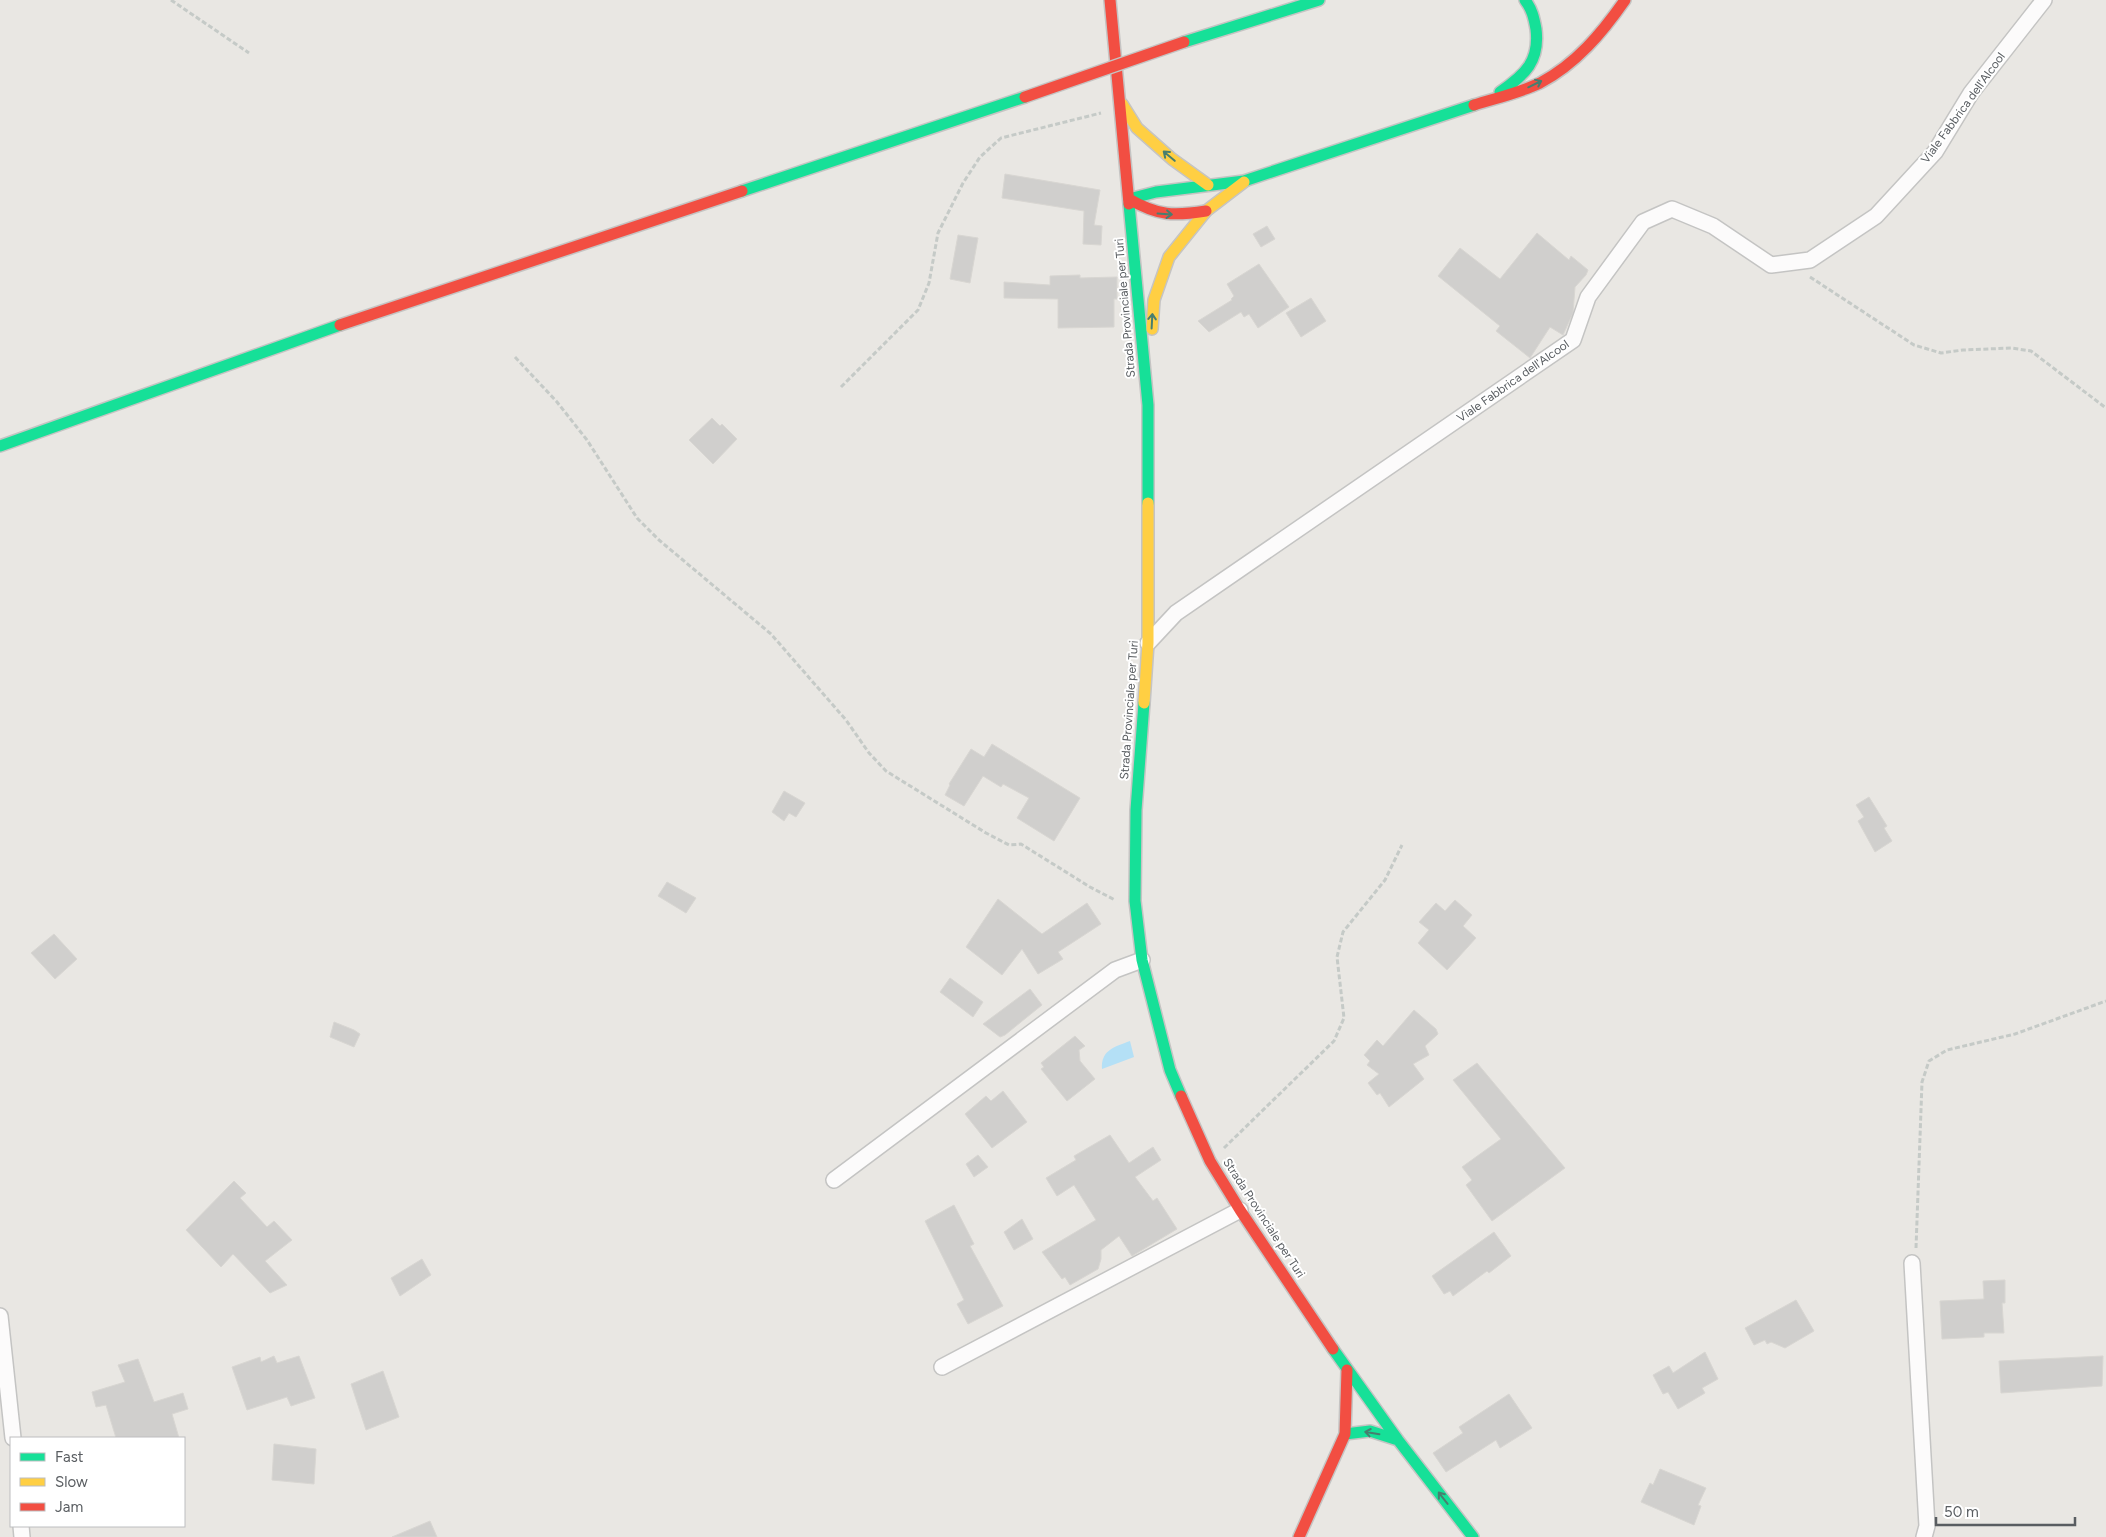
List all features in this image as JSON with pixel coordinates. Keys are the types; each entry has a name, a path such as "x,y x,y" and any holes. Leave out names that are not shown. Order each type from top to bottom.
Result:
{"main road":[{"name":"Strada Provinciale per Turi","path":"1110,0 1148,405 1148,644 1136,810 1135,901 1142,960 1170,1070 1210,1161 1240,1210 1347,1370 1473,1537"},
{"path":"1117,76 1121,0"},
{"path":"0,446 324,330 1025,97 1184,42 1319,0"},
{"path":"1489,100 1517,81 1536,58 1536,26 1532,8 1525,0"},
{"path":"1129,200 1156,192 1244,181 1523,90 1553,76 1577,59 1606,28 1625,0"},
{"path":"1120,103 1137,128 1172,160 1208,185"},
{"path":"1148,405 1154,300 1169,257 1206,211 1244,181"},
{"path":"1129,200 1148,211 1164,215 1206,211"},
{"path":"1299,1537 1345,1434 1347,1370"},
{"path":"1345,1434 1370,1430 1398,1440"}],"street":[{"name":"Viale Fabbrica dell'Alcool","path":"1148,644 1176,613 1573,340 1588,296 1643,222 1672,209 1713,226 1771,265 1810,260 1876,216 1934,152 1971,93 2044,0"},
{"path":"834,1180 1115,970 1142,960"},
{"path":"942,1366 1240,1210"},
{"path":"1912,1263 1927,1526 1924,1537"},
{"path":"0,1316 13,1437"}],"path":[{"path":"171,0 249,53"},
{"path":"841,387 918,310 929,283 938,233 963,182 980,157 1001,138 1120,103"},
{"path":"1789,263 1914,345 1941,353 2012,348 2031,352 2106,408"},
{"path":"515,357 558,402 588,440 637,518 659,540 770,634 846,720 869,754 886,771 986,834 1010,845 1021,844 1090,887 1116,900 1135,901"},
{"path":"1210,1161 1334,1042 1344,1018 1337,957 1343,932 1385,880 1402,844"},
{"path":"1912,1263 1916,1252 1922,1082 1929,1061 1947,1050 2016,1034 2106,1001"}],"water":[{"path":"1130,1041 1134,1057 1102,1069 1106,1053 1114,1047"}],"building":[{"path":"1005,174 1100,190 1094,225 1102,226 1101,245 1083,244 1084,211 1002,198"},
{"path":"1267,226 1275,239 1261,247 1253,234"},
{"path":"1537,233 1569,260 1571,256 1588,270 1575,287 1573,313 1563,335 1550,327 1530,358 1496,331 1500,326 1438,276 1460,248 1500,279"},
{"path":"958,235 978,238 970,283 950,279"},
{"path":"1259,264 1289,307 1258,328 1249,314 1244,317 1241,312 1209,332 1198,321 1232,300 1234,296 1227,284"},
{"path":"1080,275 1080,278 1117,277 1117,299 1114,299 1114,327 1058,328 1058,299 1004,298 1004,282 1050,285 1050,276"},
{"path":"1311,298 1326,321 1301,337 1286,313"},
{"path":"712,418 720,426 722,424 737,439 713,464 689,440"},
{"path":"992,744 1080,798 1054,841 1017,818 1029,798 1003,784 1001,787 983,776 964,806 945,795 949,784 971,749 984,757"},
{"path":"784,791 805,803 796,817 789,813 784,821 772,812"},
{"path":"1869,797 1887,826 1884,828 1892,841 1875,852 1858,821 1864,817 1856,805"},
{"path":"667,882 696,898 686,913 658,896"},
{"path":"998,899 1042,934 1087,903 1101,924 1058,952 1063,959 1038,974 1022,949 1002,975 966,947"},
{"path":"1455,900 1472,915 1463,926 1476,938 1447,970 1418,943 1429,930 1419,922 1436,903 1445,911"},
{"path":"54,934 77,959 55,979 31,953"},
{"path":"950,978 983,1002 973,1017 940,992"},
{"path":"1030,989 1042,1005 1005,1035 1000,1037 983,1024"},
{"path":"1414,1010 1436,1029 1438,1034 1425,1046 1429,1055 1413,1064 1424,1079 1389,1107 1380,1093 1377,1095 1368,1083 1379,1074 1367,1065 1370,1061 1364,1055 1377,1040 1383,1046"},
{"path":"334,1022 360,1034 354,1047 330,1037"},
{"path":"1075,1036 1085,1046 1079,1050 1080,1061 1095,1079 1067,1101 1041,1069 1044,1067 1041,1063"},
{"path":"1477,1063 1565,1168 1492,1221 1466,1185 1472,1180 1462,1167 1501,1139 1453,1080"},
{"path":"1003,1091 1027,1122 992,1148 965,1114 986,1096 991,1101"},
{"path":"1110,1135 1129,1163 1153,1147 1161,1160 1135,1177 1153,1201 1157,1198 1177,1229 1132,1256 1119,1236 1101,1250 1098,1269 1070,1285 1065,1277 1062,1279 1042,1252 1096,1220 1074,1185 1057,1196 1046,1178 1076,1160 1074,1156"},
{"path":"978,1155 988,1167 974,1177 966,1164"},
{"path":"234,1181 246,1193 240,1198 267,1227 274,1221 292,1240 265,1261 287,1285 270,1293 233,1254 221,1267 186,1230"},
{"path":"954,1205 974,1244 970,1246 1003,1306 968,1324 957,1304 964,1300 925,1221"},
{"path":"1022,1219 1033,1239 1014,1250 1004,1232"},
{"path":"1494,1232 1511,1256 1489,1273 1487,1271 1453,1296 1450,1291 1444,1294 1432,1276"},
{"path":"422,1259 431,1275 400,1296 391,1278"},
{"path":"2005,1280 2005,1303 2002,1303 2004,1333 1984,1333 1984,1337 1942,1339 1940,1301 1984,1299 1983,1281"},
{"path":"1796,1300 1814,1331 1785,1348 1771,1342 1767,1344 1765,1340 1754,1345 1745,1328"},
{"path":"1705,1352 1718,1379 1702,1388 1705,1393 1678,1409 1668,1392 1663,1394 1653,1375 1669,1366 1673,1373"},
{"path":"274,1356 277,1363 299,1356 315,1398 291,1406 287,1397 247,1410 232,1367 260,1357 261,1362"},
{"path":"2103,1356 2102,1386 2001,1393 1999,1361"},
{"path":"138,1359 154,1402 183,1393 188,1409 172,1414 179,1437 116,1437 106,1405 96,1407 92,1392 125,1382 118,1365"},
{"path":"383,1371 399,1417 366,1430 351,1384"},
{"path":"1509,1394 1532,1428 1500,1448 1496,1440 1446,1472 1433,1453 1463,1433 1459,1427"},
{"path":"274,1444 316,1449 314,1484 272,1480"},
{"path":"1660,1469 1706,1488 1698,1505 1701,1506 1694,1525 1641,1502 1650,1483 1653,1485"},
{"path":"430,1521 437,1537 392,1537"}],"traffic: fast":[{"path":"1184,42 1319,0"},
{"path":"1500,92 1523,73 1533,59 1536,50 1536,29 1531,10 1525,0"},
{"path":"742,191 1025,97"},
{"path":"1129,199 1156,192 1244,181 1474,105"},
{"path":"1129,204 1148,405 1148,503"},
{"path":"0,446 340,325"},
{"path":"1144,703 1136,810 1135,901 1142,960 1170,1070 1181,1096"},
{"path":"1333,1349 1398,1440 1473,1537"},
{"path":"1345,1434 1370,1431 1398,1440"}],"traffic: slow":[{"path":"1122,104 1137,128 1172,159 1208,185"},
{"path":"1152,329 1154,300 1169,257 1206,211 1244,182"},
{"path":"1144,703 1148,643 1148,503"}],"traffic: jam":[{"path":"1110,0 1129,204"},
{"path":"1474,105 1524,90 1540,83 1565,67 1597,36 1625,0"},
{"path":"1025,97 1184,42"},
{"path":"340,325 742,191"},
{"path":"1129,199 1158,212 1185,214 1206,211"},
{"path":"1181,1096 1210,1161 1240,1210 1333,1349"},
{"path":"1299,1537 1345,1434 1347,1370"}]}
